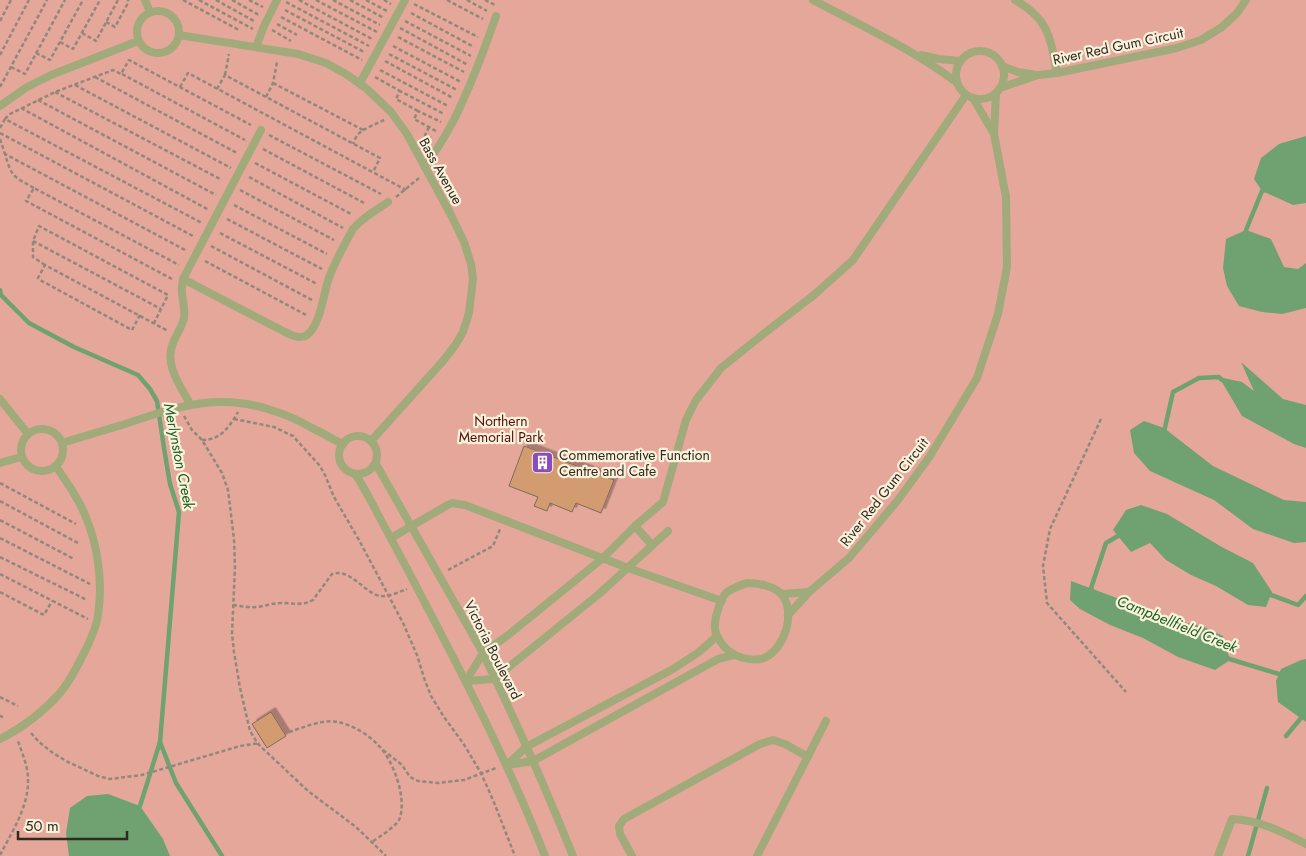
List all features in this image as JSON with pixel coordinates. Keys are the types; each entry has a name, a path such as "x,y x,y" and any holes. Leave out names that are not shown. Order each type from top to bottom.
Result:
{"lane":[{"path":"145,0 150,12"},
{"path":"813,0 912,52 956,82"},
{"path":"1015,0 1034,12 1043,22 1051,41 1057,72"},
{"name":"River Red Gum Circuit","path":"788,615 809,592 849,558 898,500 930,456 977,378 998,314 1007,267 1006,197 994,134 998,90 1038,75 1177,48 1201,40 1222,27 1237,13 1246,0"},
{"path":"360,83 403,4"},
{"path":"256,47 260,33 274,5"},
{"path":"158,10 165,12 172,15 176,21 179,28 177,42 167,51 160,53 147,51 138,41 136,34 139,20 150,12 158,10"},
{"path":"426,168 446,136 466,95 496,16"},
{"name":"Bass Avenue","path":"179,35 298,54 326,63 368,88 393,115 407,134 452,215 464,242 471,264 473,279 469,313 463,332 443,361 371,441"},
{"path":"0,106 27,87 51,75 138,41"},
{"path":"979,51 993,55 1002,66 1004,74 1003,81 998,90 989,97 981,99 970,97 960,89 956,82 956,68 960,61 972,52 979,51"},
{"path":"912,52 939,59 960,61"},
{"name":"River Red Gum Circuit","path":"1002,66 1018,72 1038,75"},
{"path":"466,682 484,653 603,558 635,526 663,502 686,420 696,400 721,368 814,295 853,260 970,97"},
{"name":"River Red Gum Circuit","path":"970,97 994,134"},
{"path":"190,404 172,371 170,362 172,344 184,317 181,297 182,282 261,130"},
{"path":"182,282 285,332 298,337 307,335 319,314 330,274 351,232 362,220 388,202"},
{"path":"0,399 28,434"},
{"path":"62,443 180,406 203,402 229,402 253,404 267,408 294,418 330,439 343,444"},
{"path":"40,429 54,432 62,443 63,449 60,462 50,470 43,472 30,468 21,457 20,451 21,444 28,434 40,429"},
{"path":"353,437 365,437 375,446 378,458 376,464 367,473 361,475 349,472 340,462 339,456 343,444 347,439 353,437"},
{"path":"0,463 21,457"},
{"name":"Victoria Boulevard","path":"376,464 484,653 494,679 533,761 573,856"},
{"path":"0,739 33,718 60,693 77,668 98,617 100,590 92,531 74,493 56,466"},
{"path":"355,474 391,538 466,682 507,765 545,856"},
{"path":"391,538 452,503 466,505 628,568 722,601"},
{"path":"635,526 652,545"},
{"path":"466,682 494,679 599,594 668,531"},
{"path":"782,594 788,607 787,629 774,651 765,658 752,660 740,658 728,651 717,636 715,618 724,595 734,587 747,583 760,584 782,594 809,592"},
{"path":"507,765 526,747 673,668 699,652 717,636"},
{"path":"507,765 533,761 718,658 734,654"},
{"path":"756,856 826,721"},
{"path":"632,856 620,834 619,826 624,819 760,744 773,740 808,756"},
{"path":"1218,856 1232,819 1247,820 1267,825 1306,844"}],"path":[{"path":"0,21 11,0"},
{"path":"0,55 29,0"},
{"path":"0,87 47,0"},
{"path":"11,67 25,74 65,0"},
{"path":"36,53 50,60 83,0"},
{"path":"60,42 73,49 100,0"},
{"path":"82,33 96,41 118,0"},
{"path":"106,22 115,27 128,0"},
{"path":"183,0 239,30"},
{"path":"199,0 260,33"},
{"path":"249,0 274,5 475,73"},
{"path":"282,0 382,42 480,60"},
{"path":"299,0 469,86"},
{"path":"316,0 466,95"},
{"path":"333,0 458,111"},
{"path":"350,0 382,42 462,103"},
{"path":"366,0 400,91 454,120"},
{"path":"447,0 493,25"},
{"path":"467,0 496,16"},
{"path":"485,0 498,6"},
{"path":"403,4 483,52"},
{"path":"414,4 487,42"},
{"path":"274,5 475,73"},
{"path":"217,89 225,75 231,43"},
{"path":"266,97 273,83 278,50"},
{"path":"0,128 10,114 55,92 113,70 121,74 129,60 387,198 388,202 406,190 426,168"},
{"path":"180,87 188,73 406,190"},
{"path":"225,75 380,158 373,172"},
{"path":"95,77 362,220"},
{"path":"273,83 364,130"},
{"path":"75,85 351,232"},
{"path":"400,91 396,98 450,127"},
{"path":"55,92 344,245"},
{"path":"38,100 337,260"},
{"path":"21,108 330,274"},
{"path":"418,111 414,119 446,136"},
{"path":"353,144 357,135 393,115"},
{"path":"5,119 325,289"},
{"path":"0,133 321,305"},
{"path":"0,139 13,176 188,270"},
{"path":"5,154 316,320"},
{"path":"34,188 26,201 182,282"},
{"path":"154,323 168,295 39,226 33,241 33,257 45,265 176,335"},
{"path":"33,241 161,309"},
{"path":"45,265 38,278 40,280 124,326 132,330 140,315"},
{"path":"202,440 217,438 223,434 243,404"},
{"path":"180,406 186,422 202,440 222,473 228,490 234,539 235,567 232,634 250,731 259,743 308,792 346,819 386,856"},
{"path":"234,419 274,427 284,431 296,438 320,466 334,497 360,540 403,623 432,696 481,773 515,856"},
{"path":"1101,419 1050,529 1043,566 1047,603 1126,692"},
{"path":"0,483 77,525"},
{"path":"0,501 78,543"},
{"path":"0,520 74,559"},
{"path":"439,575 493,546 503,520"},
{"path":"0,538 100,590"},
{"path":"0,556 86,600"},
{"path":"233,605 256,607 279,603 300,604 309,602 313,600 332,574 335,573 354,579 377,595 383,596 416,586"},
{"path":"0,574 96,623"},
{"path":"0,592 44,615 52,600"},
{"path":"0,697 18,706"},
{"path":"289,732 318,723 338,722 345,724 372,739 402,766 410,776 418,781 438,783 464,780 507,765"},
{"path":"24,724 39,742 53,753 98,776 110,778 142,775 240,746 259,743"},
{"path":"0,855 24,806 28,787 26,766 14,731"},
{"path":"372,842 396,824 402,809 399,784 382,749"}],"green space":[{"name":"Northern Memorial Park","path":"0,0 1306,0 1306,856 0,856"}],"water":[{"path":"1306,136 1306,203 1293,205 1262,191 1254,179 1261,158 1279,144"},
{"path":"1246,230 1271,239 1284,267 1298,269 1306,263 1306,308 1282,314 1262,312 1239,306 1227,286 1223,268 1226,239"},
{"path":"1241,362 1283,399 1306,405 1306,448 1294,444 1242,416 1219,377 1242,382 1254,391"},
{"path":"1144,421 1164,428 1213,466 1284,500 1306,502 1306,542 1294,543 1253,529 1214,500 1150,471 1134,453 1130,430"},
{"path":"1141,505 1167,514 1220,546 1253,563 1272,592 1266,607 1248,605 1216,586 1191,575 1166,560 1150,543 1131,552 1113,530 1126,510"},
{"path":"1071,581 1182,622 1202,626 1223,636 1230,660 1215,670 1178,657 1143,638 1110,625 1080,609 1070,600"},
{"path":"1306,659 1306,722 1278,702 1276,681 1281,669"},
{"path":"108,794 140,806 163,839 170,856 69,856 66,833 70,808 87,796"}],"building":[{"name":"Commemorative Function Centre and Cafe","path":"524,446 614,480 601,513 576,503 572,512 550,503 547,511 534,506 538,497 509,486"},
{"path":"271,712 286,736 267,748 252,724"}],"waterway":[{"name":"Campbellfield Creek","path":"1246,234 1262,191 1268,189"},
{"name":"Merlynston Creek","path":"0,290 1,295 29,323 74,347 138,375 157,401 170,484 179,512 160,742 140,806"},
{"name":"Campbellfield Creek","path":"1164,432 1173,392 1199,378 1219,377 1222,380"},
{"name":"Campbellfield Creek","path":"1093,592 1091,588 1106,543 1123,533"},
{"name":"Campbellfield Creek","path":"1266,593 1298,605 1306,596"},
{"name":"Campbellfield Creek","path":"1226,658 1279,674 1283,677"},
{"name":"Campbellfield Creek","path":"1286,736 1301,718 1302,714"},
{"name":"Merlynston Creek","path":"160,742 176,783 222,856"},
{"name":"Campbellfield Creek","path":"1248,856 1267,788"}],"place":[{"name":"Commemorative Function Centre and Cafe","path":"543,463"}]}
